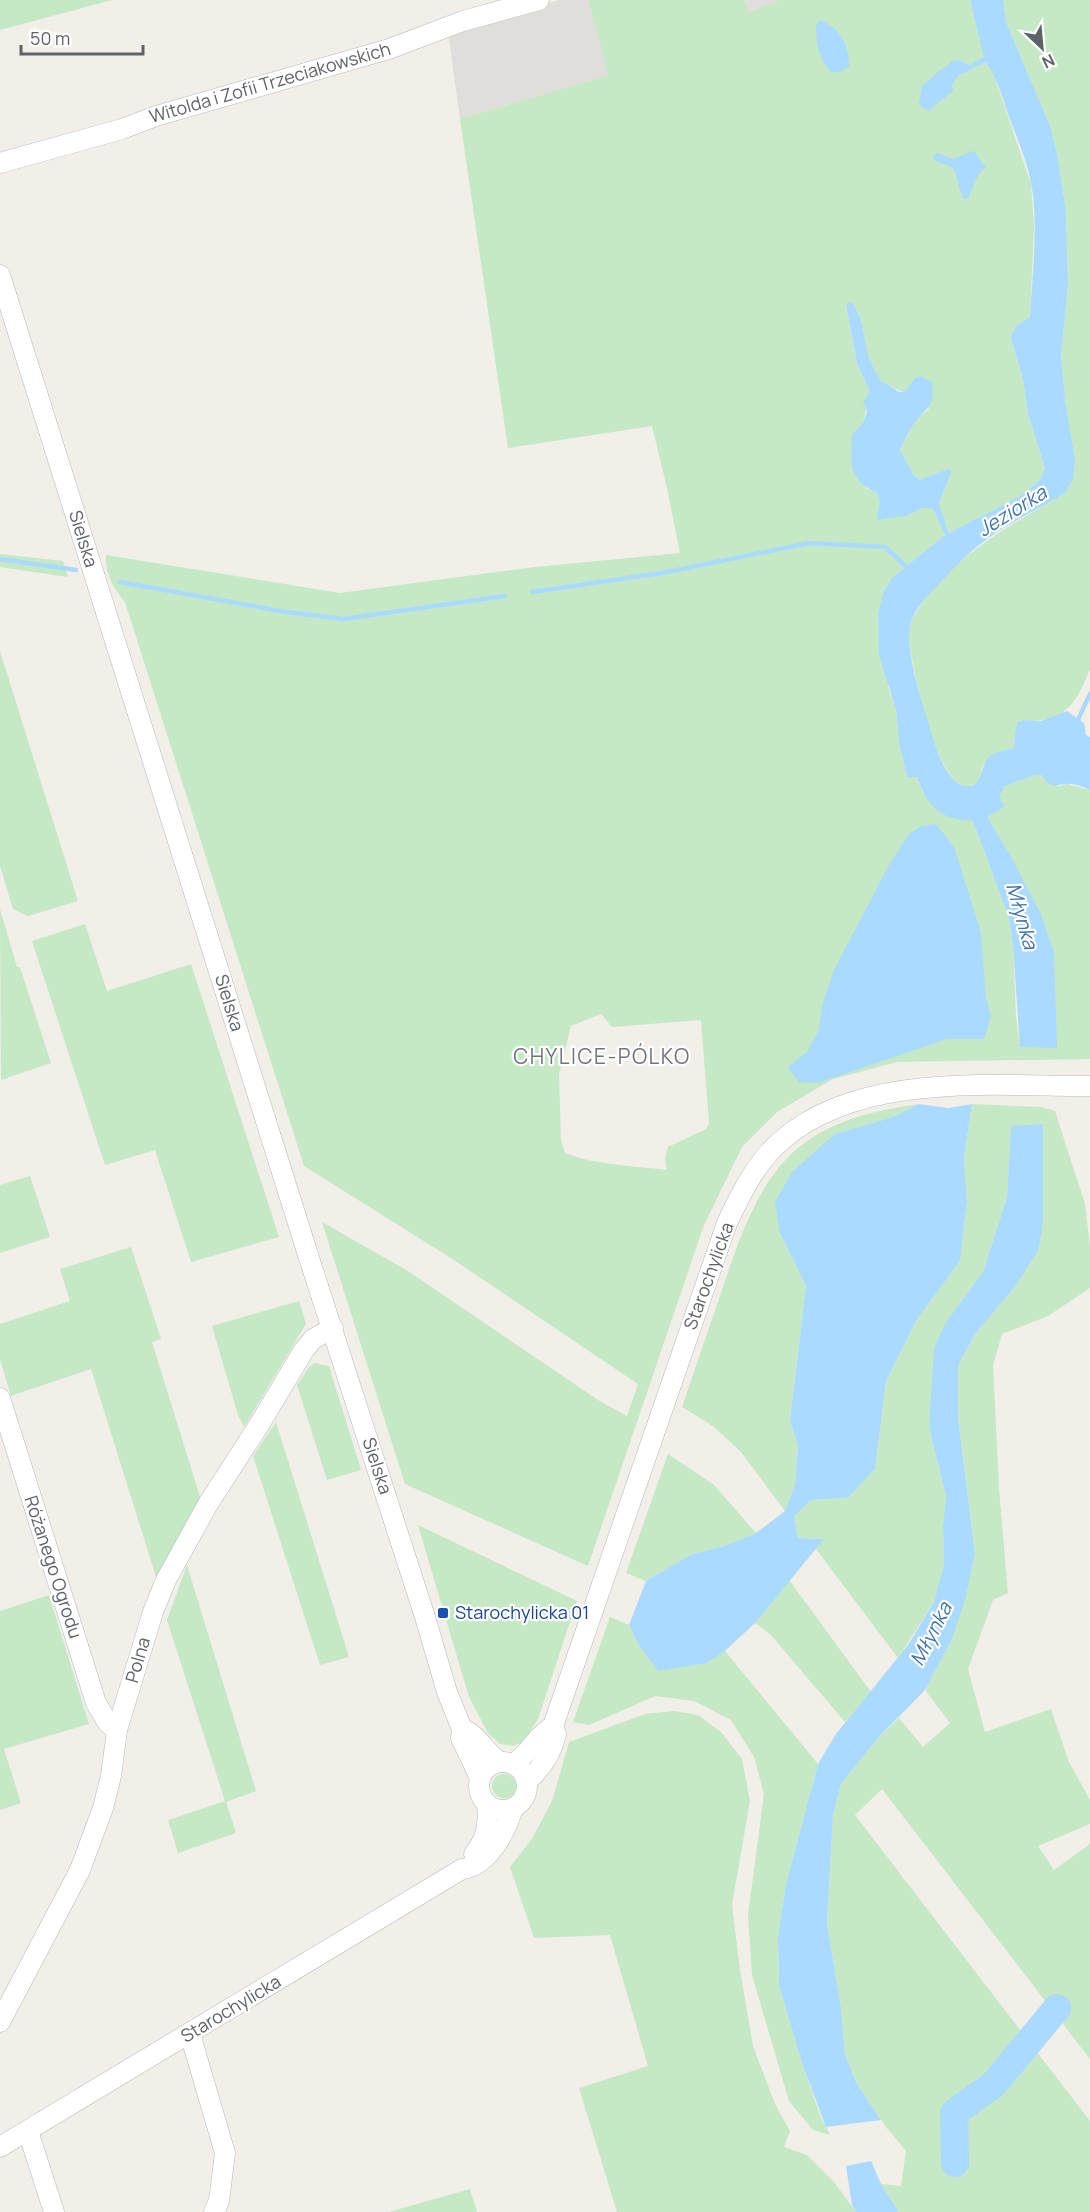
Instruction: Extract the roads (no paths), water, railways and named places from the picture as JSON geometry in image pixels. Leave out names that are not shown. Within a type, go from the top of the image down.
[{"type":"street","name":"Witolda i Zofii Trzeciakowskich","points":[[0,163],[389,50],[463,21],[539,0]]},
{"type":"street","name":"Sielska","points":[[0,274],[422,1606],[447,1692],[462,1730],[462,1743],[480,1778]]},
{"type":"street","name":"Starochylicka","points":[[0,2147],[462,1869],[481,1861],[494,1847],[510,1819],[513,1808],[525,1797],[527,1781],[535,1774],[551,1750],[556,1734],[553,1726],[727,1223],[744,1188],[781,1140],[804,1124],[846,1103],[871,1096],[948,1085],[1090,1086]]},
{"type":"street","name":"Polna","points":[[0,2022],[80,1870],[103,1808],[111,1776],[117,1730],[153,1612],[171,1571],[208,1504],[304,1350],[314,1339],[333,1328]]},
{"type":"street","name":"Różanego Ogrodu","points":[[0,1398],[96,1703],[108,1723],[117,1730]]},
{"type":"street","name":"Starochylicka","points":[[462,1869],[483,1843],[488,1819],[487,1804],[480,1794],[480,1778],[490,1766],[506,1763],[529,1752],[547,1729],[553,1726]]},
{"type":"street","name":"Sielska","points":[[462,1730],[470,1733],[494,1759],[506,1763]]},
{"type":"street","points":[[506,1763],[523,1772],[527,1781]]},
{"type":"street","points":[[487,1804],[496,1809],[513,1808]]},
{"type":"street","points":[[190,2034],[225,2152],[219,2201],[214,2212]]},
{"type":"street","points":[[28,2131],[54,2212]]},
{"type":"water","points":[[970,0],[1003,0],[1006,22],[1050,126],[1057,153],[1066,210],[1068,285],[1061,357],[1075,460],[1073,479],[1065,493],[1010,524],[979,545],[929,594],[918,608],[911,623],[910,647],[924,710],[936,749],[948,773],[959,784],[971,786],[975,784],[991,755],[1014,748],[1018,722],[1041,721],[1067,711],[1084,723],[1086,735],[1090,737],[1090,790],[1072,784],[1052,785],[1042,775],[1036,775],[1005,786],[999,797],[1005,806],[987,817],[1041,914],[1054,952],[1057,1048],[1020,1047],[1009,918],[973,821],[952,818],[937,810],[926,797],[917,777],[907,777],[899,743],[896,710],[879,655],[878,613],[884,591],[893,577],[945,535],[934,511],[930,508],[922,508],[906,516],[877,520],[880,501],[877,493],[856,476],[851,455],[852,435],[863,423],[867,411],[863,402],[870,392],[857,363],[846,305],[851,302],[861,321],[870,360],[882,383],[899,392],[905,391],[914,379],[920,376],[932,382],[932,400],[912,427],[900,450],[914,475],[921,480],[947,469],[952,471],[939,503],[949,533],[1024,494],[1039,481],[1045,468],[1028,414],[1023,379],[1010,336],[1017,325],[1030,317],[1034,215],[1031,183],[1024,158],[999,89],[986,62],[958,76],[952,85],[953,91],[929,110],[924,109],[919,103],[922,86],[953,61],[959,60],[970,65],[984,57]]},
{"type":"water","points":[[820,20],[838,33],[845,45],[849,67],[839,72],[831,72],[821,56],[817,44],[816,25]]},
{"type":"water","points":[[972,151],[986,165],[977,177],[968,198],[964,200],[952,167],[935,161],[933,156],[937,153],[954,159]]},
{"type":"water","points":[[936,824],[954,847],[981,933],[986,998],[991,1016],[984,1039],[947,1039],[818,1083],[799,1082],[788,1067],[807,1052],[818,1032],[823,1002],[834,970],[889,865],[909,834],[921,826]]},
{"type":"water","points":[[919,1104],[949,1108],[972,1104],[964,1158],[967,1202],[960,1261],[916,1321],[886,1381],[875,1469],[848,1498],[811,1500],[794,1517],[798,1538],[824,1539],[755,1623],[725,1651],[707,1663],[658,1671],[638,1644],[629,1625],[646,1581],[692,1554],[725,1546],[756,1533],[785,1511],[795,1484],[798,1446],[790,1420],[806,1286],[780,1233],[775,1202],[792,1172],[835,1134],[893,1117]]},
{"type":"water","name":"Młynka","points":[[1043,1124],[1043,1223],[1038,1251],[1014,1288],[975,1334],[958,1366],[958,1418],[975,1553],[965,1600],[951,1641],[925,1690],[878,1738],[841,1784],[833,1815],[827,1924],[841,2007],[845,2054],[856,2082],[881,2120],[826,2127],[803,2066],[779,1986],[778,1936],[786,1884],[818,1764],[836,1734],[908,1645],[934,1602],[944,1564],[943,1526],[946,1496],[929,1428],[934,1348],[946,1322],[983,1272],[1007,1197],[1011,1126]]},
{"type":"water","points":[[871,2161],[881,2184],[899,2212],[856,2212],[852,2205],[846,2166]]},
{"type":"waterway","points":[[532,592],[662,573],[809,543],[885,547],[909,569]]},
{"type":"waterway","points":[[0,559],[76,570]]},
{"type":"waterway","points":[[120,582],[286,612],[343,619],[505,596]]},
{"type":"waterway","points":[[1076,724],[1090,694]]},
{"type":"waterway","points":[[955,2163],[954,2113],[994,2084],[1057,2008]]},
{"type":"place","name":"Starochylicka 01","points":[[443,1613]]},
{"type":"district","name":"CHYLICE-PÓLKO","points":[[602,1057]]},
{"type":"water label","name":"Jeziorka","points":[[1012,511]]}]
